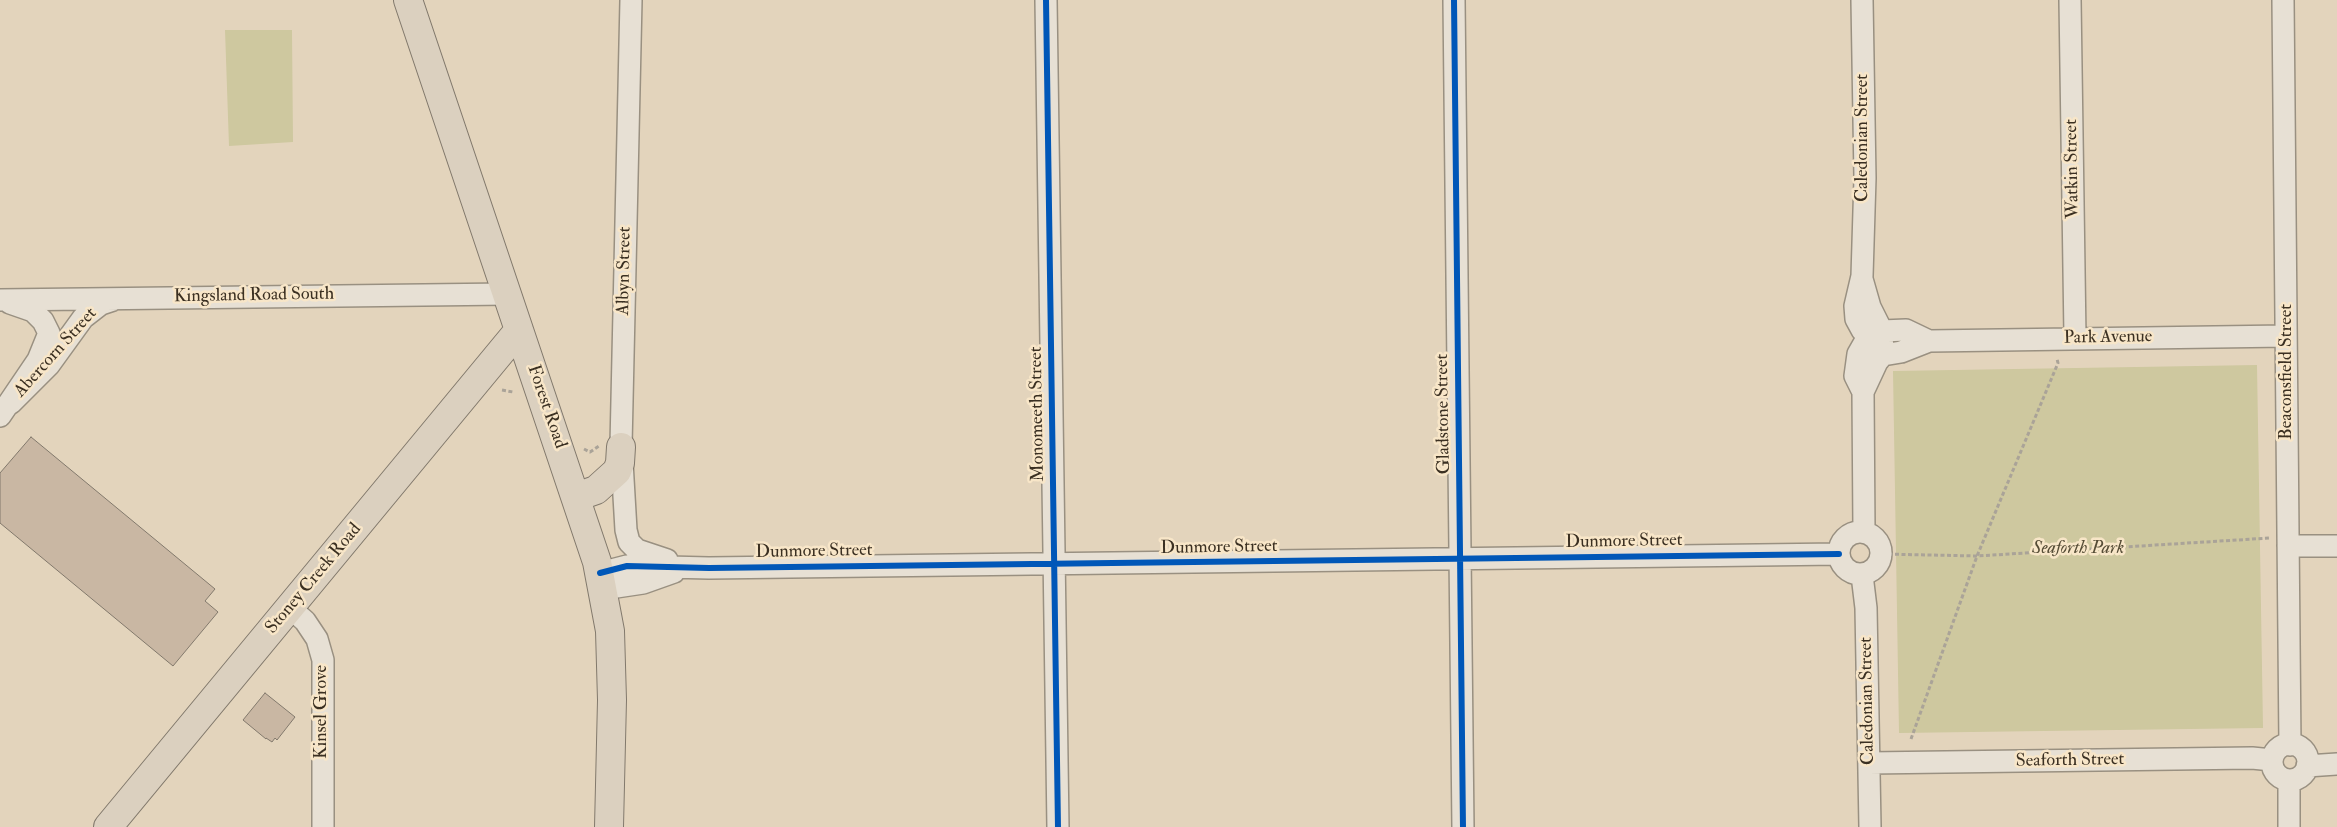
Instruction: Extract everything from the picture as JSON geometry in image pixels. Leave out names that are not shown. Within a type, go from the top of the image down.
[{"type":"main road","name":"Forest Road","points":[[408,0],[573,486],[602,581],[610,631],[612,700],[609,827]]},
{"type":"main road","name":"Stoney Creek Road","points":[[108,827],[520,330]]},
{"type":"main road","points":[[573,486],[612,458],[611,446]]},
{"type":"street","name":"Albyn Street","points":[[629,542],[611,446],[631,0]]},
{"type":"street","name":"Monomeeth Street","points":[[1046,0],[1056,565],[1058,827]]},
{"type":"street","name":"Gladstone Street","points":[[1454,0],[1463,827]]},
{"type":"street","name":"Caledonian Street","points":[[1862,0],[1865,178],[1862,276],[1855,306],[1856,319],[1875,333],[1883,355]]},
{"type":"street","name":"Watkin Street","points":[[2070,0],[2075,338]]},
{"type":"street","name":"Beaconsfield Street","points":[[2283,0],[2290,744]]},
{"type":"street","name":"Kingsland Road South","points":[[0,301],[508,294]]},
{"type":"street","name":"Abercorn Street","points":[[5,409],[49,365],[76,325],[87,314],[101,304],[131,298]]},
{"type":"street","name":"Abercorn Street","points":[[0,301],[34,311],[43,321],[49,333],[38,360],[5,409]]},
{"type":"street","name":"Park Avenue","points":[[1875,333],[1906,330],[1929,341]]},
{"type":"street","points":[[1864,532],[1863,392],[1856,376],[1858,354],[1875,333]]},
{"type":"street","name":"Park Avenue","points":[[1883,355],[1902,352],[1929,341],[2286,336]]},
{"type":"street","points":[[1863,392],[1877,362],[1883,355]]},
{"type":"street","points":[[1864,532],[1879,542],[1882,554],[1878,566],[1862,575],[1855,574],[1844,567],[1839,554],[1846,537],[1864,532]]},
{"type":"street","points":[[2288,541],[2337,546]]},
{"type":"street","name":"Dunmore Street","points":[[629,542],[637,550],[648,555],[689,566],[709,568]]},
{"type":"street","name":"Dunmore Street","points":[[602,581],[647,582],[672,572],[709,568],[1839,554]]},
{"type":"street","name":"Caledonian Street","points":[[1862,575],[1866,608],[1870,827]]},
{"type":"street","name":"Kinsel Grove","points":[[290,608],[305,621],[317,638],[323,660],[323,827]]},
{"type":"street","points":[[2290,744],[2304,751],[2307,766],[2298,778],[2283,779],[2274,771],[2272,760],[2280,747],[2290,744]]},
{"type":"street","name":"Seaforth Street","points":[[1869,763],[2252,758],[2272,760]]},
{"type":"street","points":[[2307,766],[2337,764]]},
{"type":"street","points":[[2289,780],[2289,827]]},
{"type":"path","points":[[1911,739],[1977,556],[2058,362],[2053,338]]},
{"type":"path","points":[[502,390],[513,392]]},
{"type":"path","points":[[584,449],[590,452],[611,446]]},
{"type":"path","points":[[1882,554],[1977,556],[2230,541],[2288,541]]},
{"type":"green space","points":[[225,30],[292,30],[293,142],[229,146]]},
{"type":"green space","name":"Seaforth Park","points":[[2257,365],[2263,728],[1899,733],[1893,371]]},
{"type":"building","points":[[31,437],[215,589],[205,601],[218,612],[173,666],[0,523],[0,473]]},
{"type":"building","points":[[265,693],[295,717],[277,740],[275,738],[272,742],[243,720]]},
{"type":"cycle path","points":[[1046,0],[1058,827]]},
{"type":"cycle path","points":[[1454,0],[1463,827]]},
{"type":"cycle path","points":[[600,573],[627,566],[709,568],[1839,554]]}]
